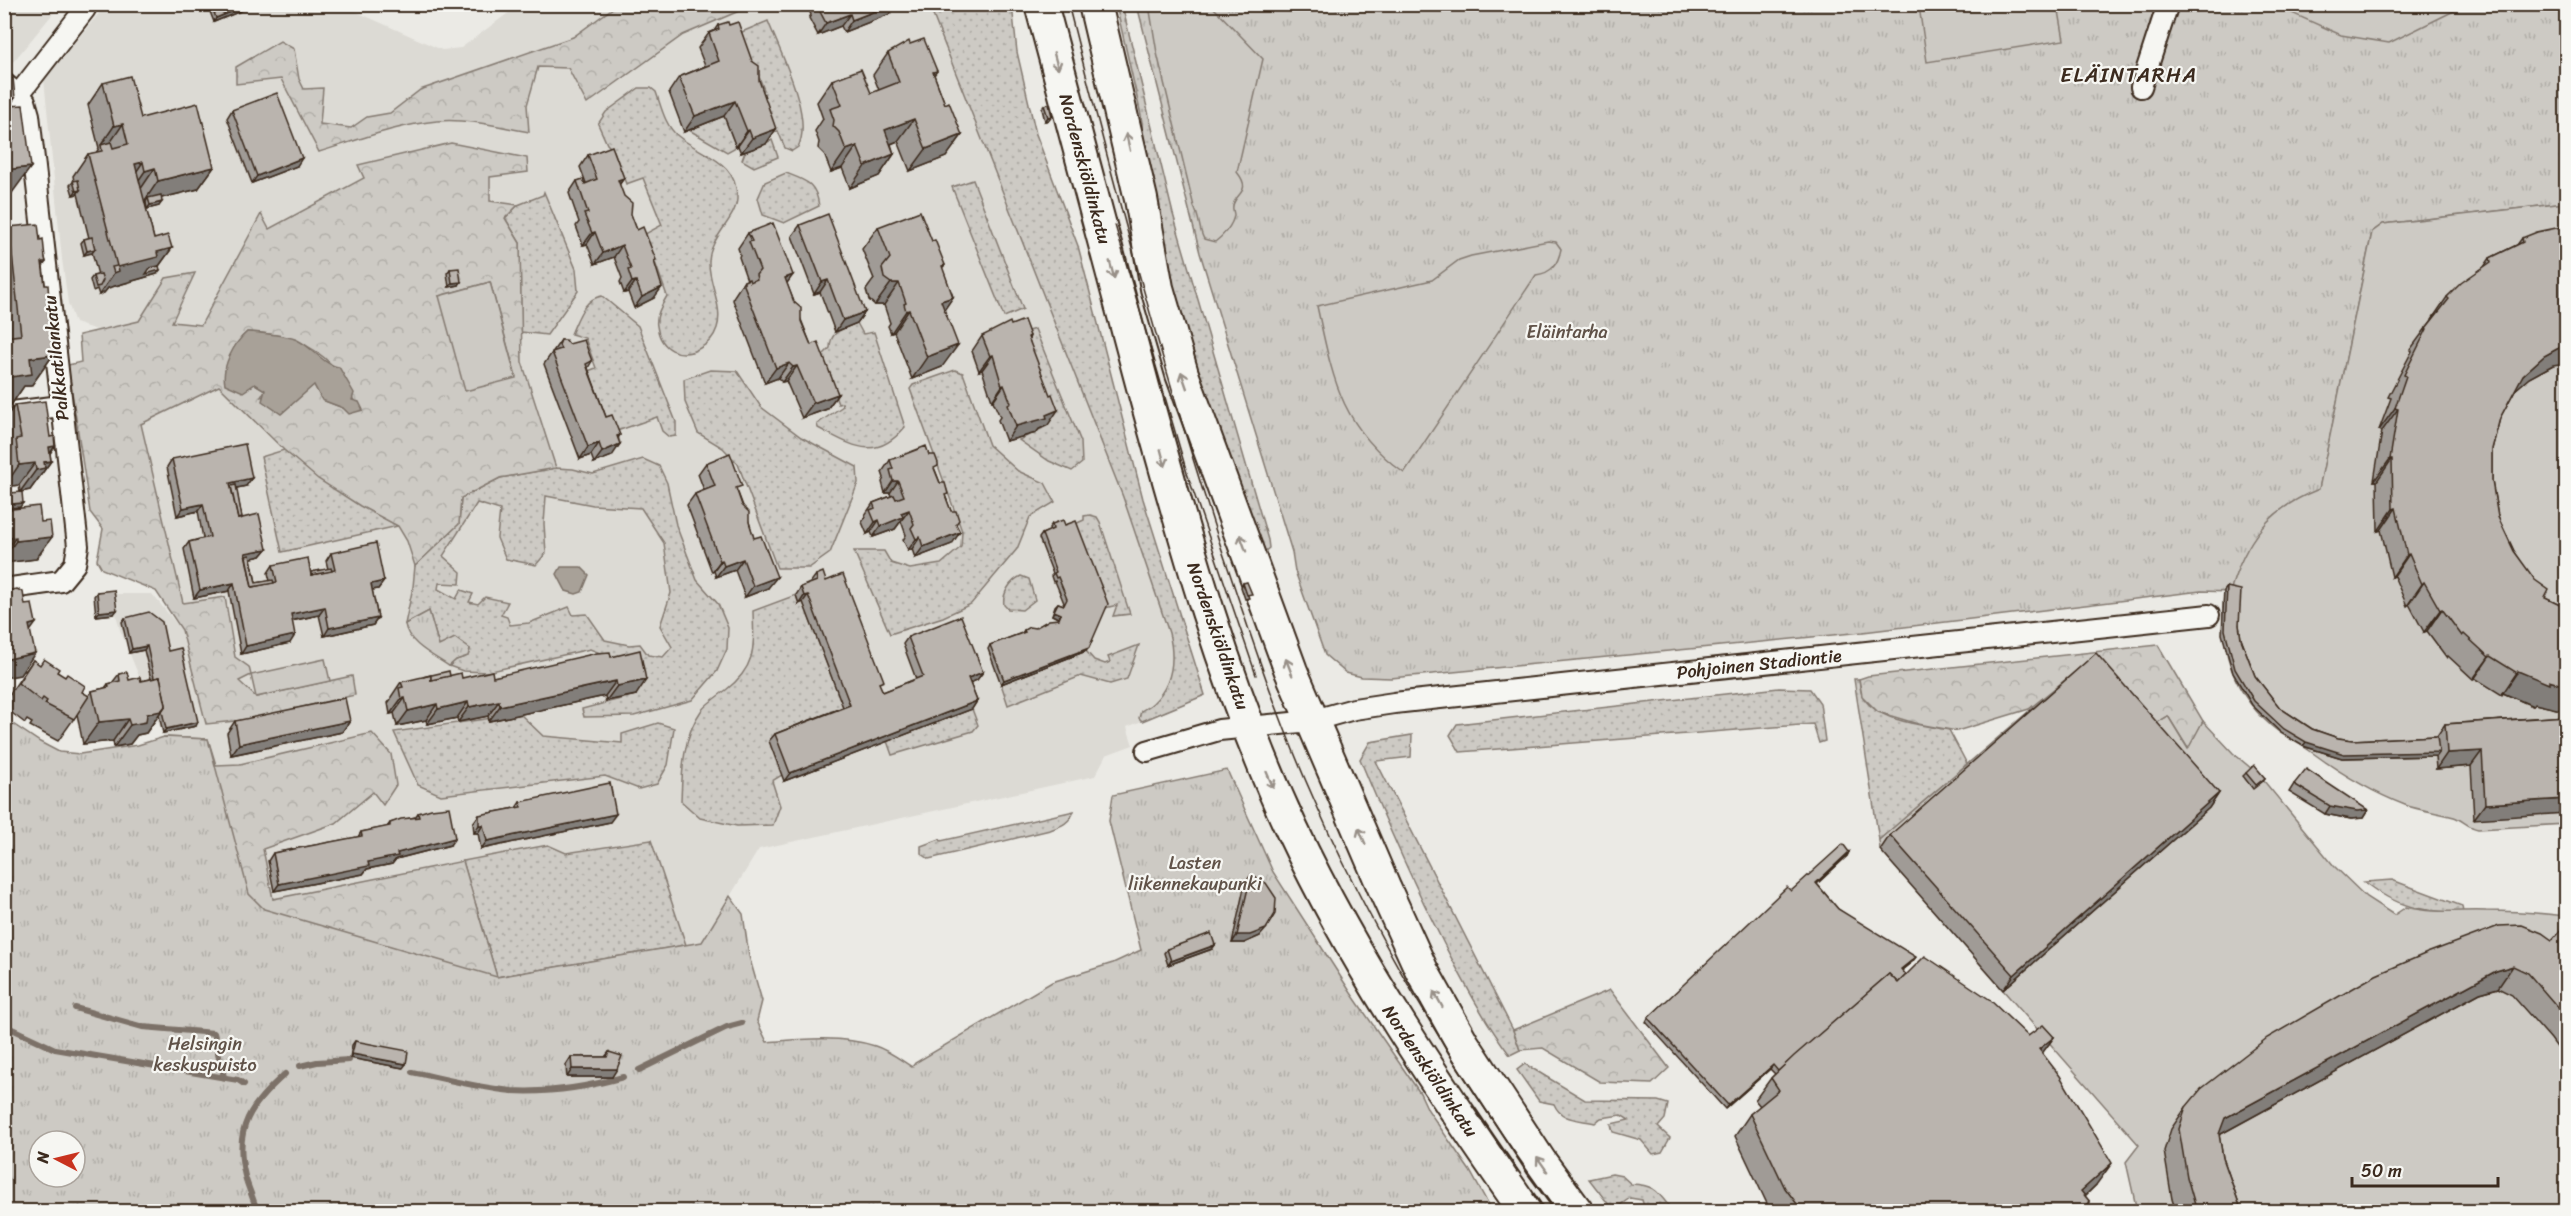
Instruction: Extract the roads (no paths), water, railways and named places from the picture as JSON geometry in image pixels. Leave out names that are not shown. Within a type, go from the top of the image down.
[{"type":"main road","name":"Nordenskiöldinkatu","points":[[1041,4],[1185,539],[1248,726],[1291,828],[1341,928],[1382,999],[1444,1095],[1526,1212]]},
{"type":"main road","points":[[1095,4],[1141,199],[1157,288],[1182,375],[1268,612],[1311,721],[1422,971],[1463,1044],[1541,1163],[1577,1212]]},
{"type":"street","points":[[2141,87],[2168,4]]},
{"type":"street","points":[[12,88],[85,9]]},
{"type":"street","name":"Palkkatilankatu","points":[[4,589],[62,581],[77,558],[78,546],[30,115],[25,101],[12,88]]},
{"type":"street","points":[[4,413],[61,406]]},
{"type":"street","name":"Pohjoinen Stadiontie","points":[[1147,751],[1218,729],[1311,721],[1354,709],[1413,701],[2209,615]]},
{"type":"waterway","points":[[75,1008],[143,1027],[214,1033],[215,1037]]},
{"type":"waterway","points":[[639,1070],[727,1027],[742,1023]]},
{"type":"waterway","points":[[12,1029],[55,1049],[238,1080],[244,1084]]},
{"type":"waterway","points":[[218,1053],[224,1077]]},
{"type":"waterway","points":[[300,1066],[317,1062],[349,1060]]},
{"type":"waterway","points":[[412,1072],[512,1091],[568,1088],[623,1077]]},
{"type":"waterway","points":[[257,1212],[246,1180],[242,1159],[243,1131],[254,1107],[285,1074]]},
{"type":"tram line","points":[[1068,4],[1121,208],[1178,410],[1242,610],[1289,740],[1341,858],[1396,963],[1456,1065],[1557,1212]]},
{"type":"tram line","points":[[1115,225],[1187,473],[1256,675]]},
{"type":"tram line","points":[[1472,1106],[1517,1172]]},
{"type":"tram line","points":[[1533,1194],[1545,1212]]},
{"type":"district","name":"ELÄINTARHA","points":[[2129,75]]},
{"type":"park label","name":"Eläintarha","points":[[1567,332]]},
{"type":"park label","name":"Lasten liikennekaupunki","points":[[1195,873]]},
{"type":"park label","name":"Helsingin keskuspuisto","points":[[205,1054]]}]
